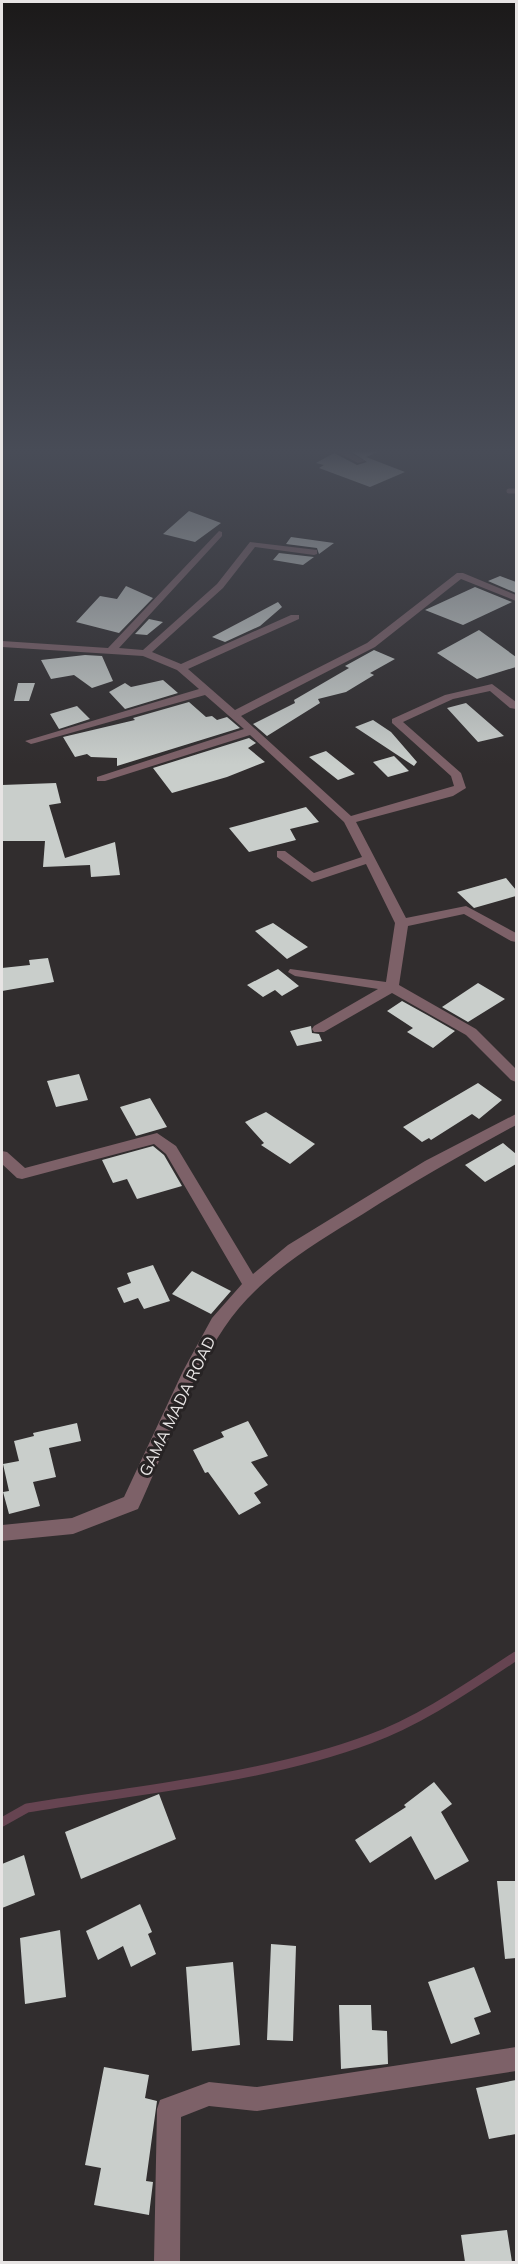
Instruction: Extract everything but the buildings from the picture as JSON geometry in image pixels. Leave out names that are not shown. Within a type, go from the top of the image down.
[{"type":"street","points":[[111,651],[201,554]]},
{"type":"street","points":[[145,653],[220,586],[245,554]]},
{"type":"street","points":[[234,715],[371,645],[460,575],[516,598]]},
{"type":"street","points":[[181,668],[295,617]]},
{"type":"street","points":[[2,644],[145,653],[181,668],[349,820],[402,923],[392,987]]},
{"type":"street","points":[[349,820],[449,794],[460,788],[457,775],[396,721],[449,697],[492,687],[514,706],[516,705]]},
{"type":"street","points":[[31,741],[205,691]]},
{"type":"street","points":[[101,779],[250,731]]},
{"type":"street","points":[[281,854],[312,878],[369,859]]},
{"type":"street","points":[[402,923],[466,910],[516,938]]},
{"type":"street","points":[[295,972],[392,987],[471,1032],[516,1077]]},
{"type":"street","points":[[319,1029],[392,987]]},
{"type":"street","name":"GAMA MADA ROAD","points":[[2,1533],[73,1526],[130,1503],[189,1376],[218,1323],[251,1285],[294,1249],[430,1165],[516,1119]]},
{"type":"street","points":[[2,1156],[22,1174],[157,1138],[171,1150],[251,1285]]},
{"type":"street","points":[[167,2262],[171,2164],[170,2109],[209,2094],[257,2099],[516,2059]]},
{"type":"waterway","points":[[2,1822],[27,1808],[245,1773],[330,1752],[370,1739],[408,1722],[445,1702],[516,1656]]}]
